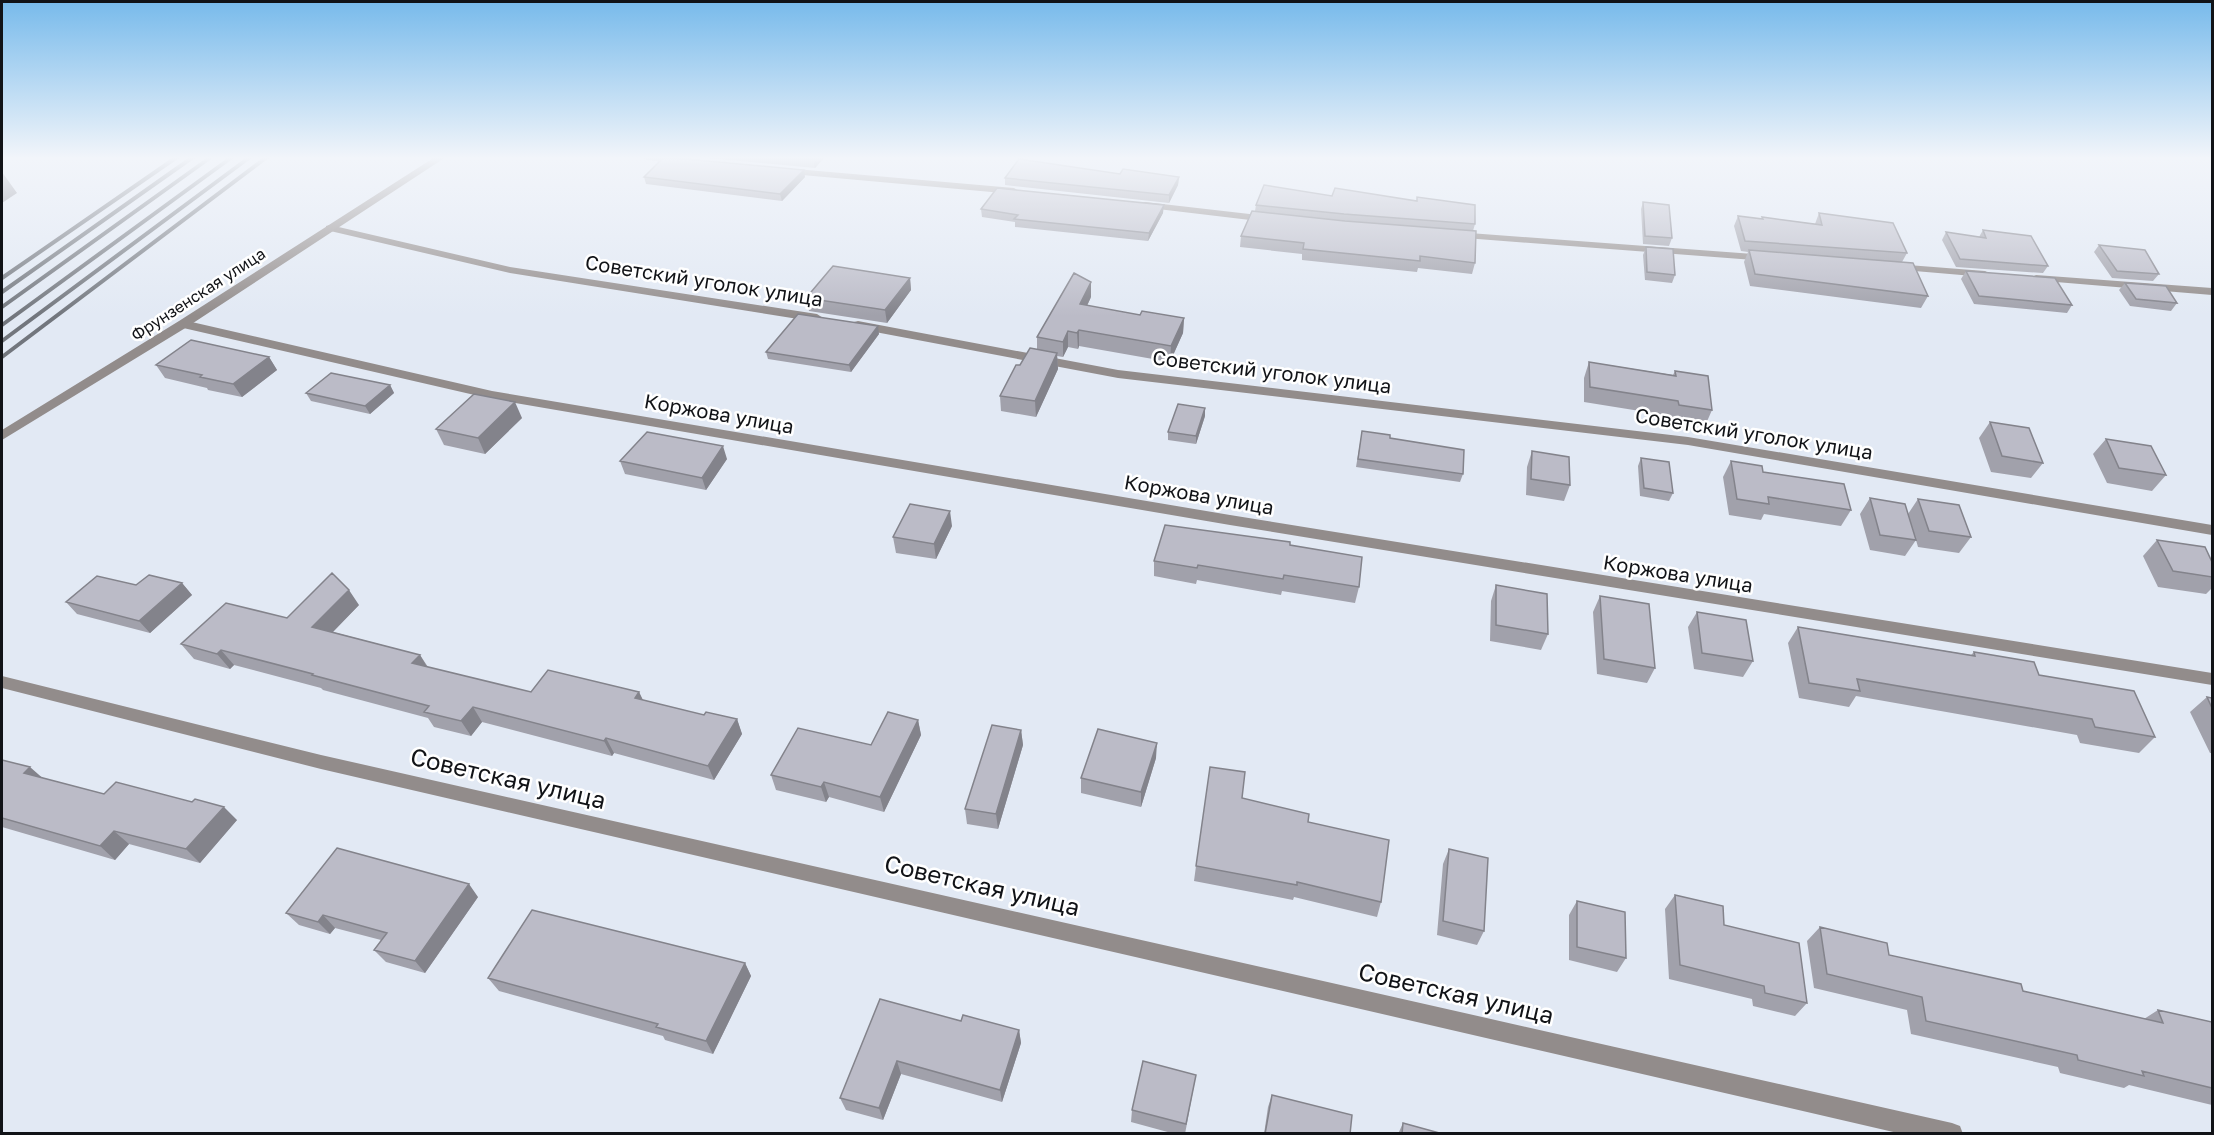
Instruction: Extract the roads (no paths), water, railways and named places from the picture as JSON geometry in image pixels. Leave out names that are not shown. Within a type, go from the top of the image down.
[{"type":"street","name":"Фрунзенская улица","points":[[2,436],[183,324],[358,210]]},
{"type":"street","points":[[1186,210],[1283,220]]},
{"type":"street","name":"Советский уголок улица","points":[[330,228],[510,270],[827,320]]},
{"type":"street","points":[[1446,234],[1780,259]]},
{"type":"street","points":[[1887,267],[1992,275]]},
{"type":"street","points":[[2027,278],[2212,292]]},
{"type":"street","name":"Коржова улица","points":[[183,324],[492,395],[1230,520],[2212,679]]},
{"type":"street","name":"Советский уголок улица","points":[[850,324],[1118,374],[1688,441],[2212,530]]},
{"type":"street","name":"Советская улица","points":[[2,682],[332,765],[1952,1134]]},
{"type":"railway","points":[[2,278],[100,210]]},
{"type":"railway","points":[[2,292],[118,210]]},
{"type":"railway","points":[[2,307],[137,210]]},
{"type":"railway","points":[[2,325],[159,210]]},
{"type":"railway","points":[[2,341],[179,210]]},
{"type":"railway","points":[[2,357],[197,210]]}]
